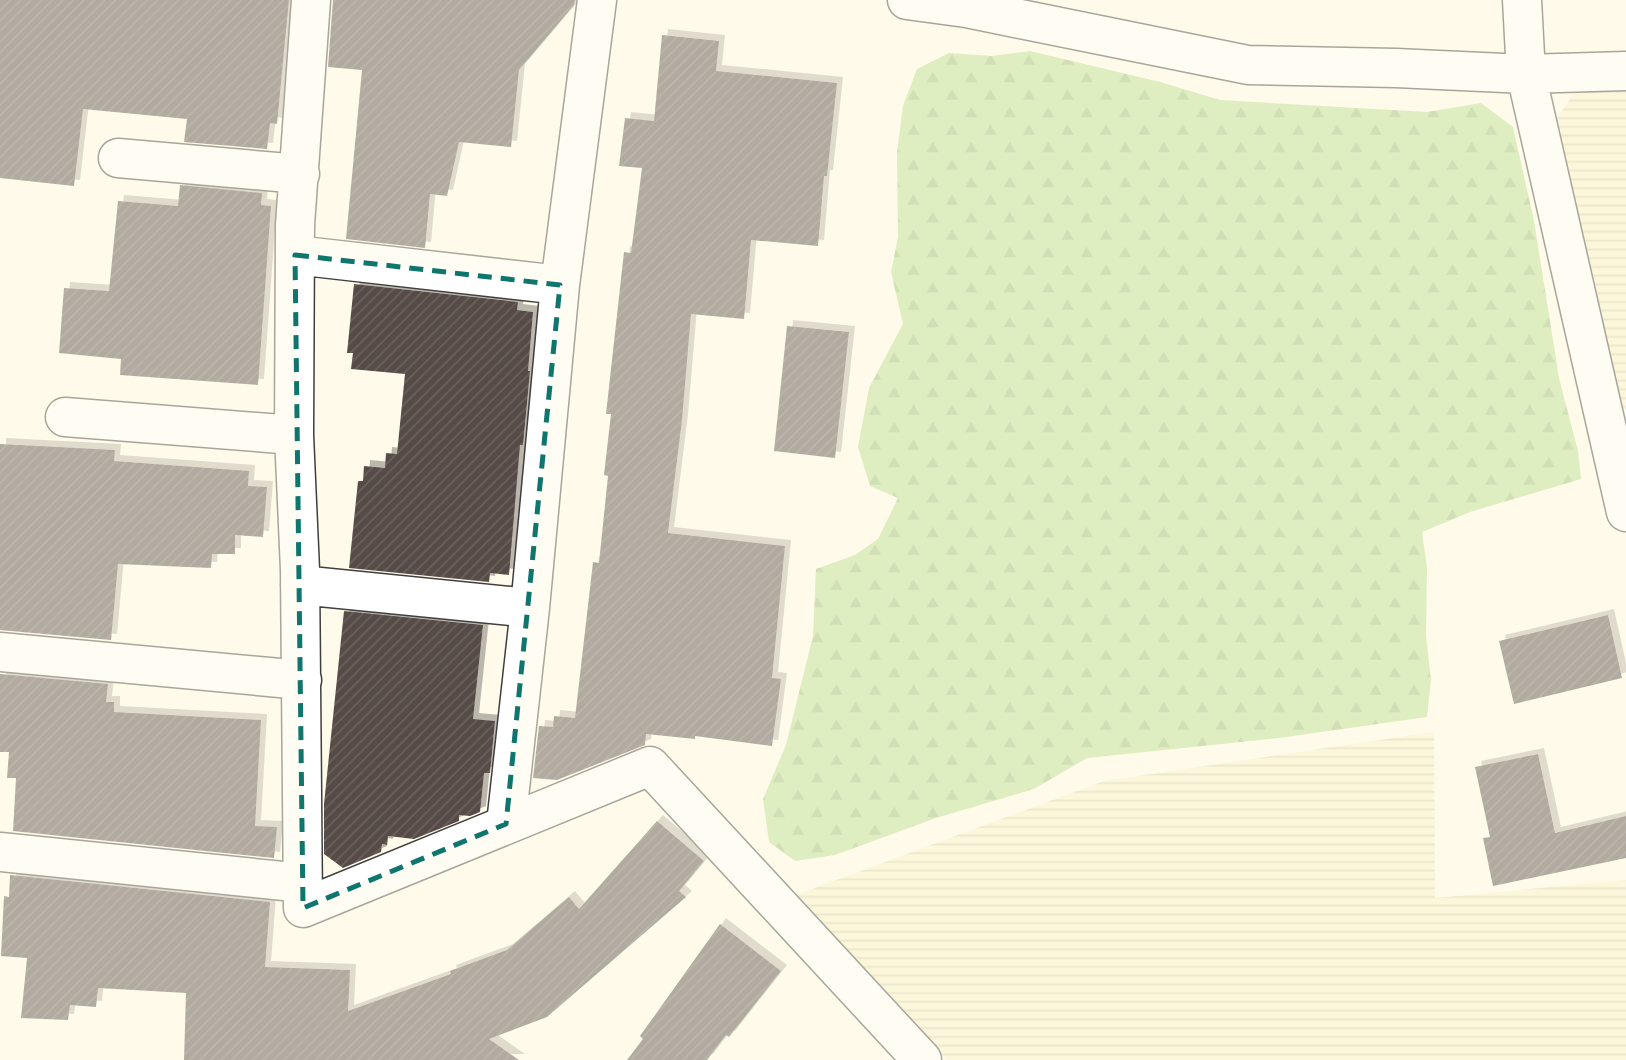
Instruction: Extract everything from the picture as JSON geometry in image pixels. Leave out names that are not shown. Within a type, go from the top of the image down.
[{"type":"street","points":[[311,0],[295,225],[294,435],[302,680],[303,908],[650,766],[922,1060]]},
{"type":"street","points":[[506,824],[530,608],[559,285],[597,0]]},
{"type":"street","points":[[907,0],[966,9],[1248,65],[1527,74],[1626,71]]},
{"type":"street","points":[[1521,0],[1527,74],[1626,512]]},
{"type":"street","points":[[118,159],[300,174]]},
{"type":"street","points":[[295,255],[559,285]]},
{"type":"street","points":[[65,417],[294,435]]},
{"type":"street","points":[[300,585],[530,608]]},
{"type":"street","points":[[0,652],[302,680]]},
{"type":"street","points":[[0,852],[303,883]]},
{"type":"highlighted area","points":[[295,255],[560,285],[506,824],[303,908]]},
{"type":"shaded area","points":[[1575,91],[1626,91],[1626,410],[1619,407],[1552,126]]},
{"type":"shaded area","points":[[1434,732],[1435,898],[1626,880],[1626,1060],[947,1060],[796,895],[1104,781]]},
{"type":"green space","points":[[1030,51],[1160,82],[1220,100],[1427,112],[1481,103],[1513,127],[1534,221],[1559,378],[1578,451],[1581,479],[1470,512],[1422,532],[1427,568],[1426,635],[1431,680],[1427,717],[1279,738],[1087,758],[1034,789],[936,818],[835,855],[795,861],[769,842],[763,799],[786,745],[813,636],[816,569],[855,555],[878,539],[898,498],[870,486],[858,447],[869,388],[903,324],[891,272],[898,237],[897,152],[903,106],[917,69],[949,53],[992,56]]},
{"type":"building","points":[[0,0],[289,0],[277,124],[270,123],[267,149],[184,142],[187,119],[83,109],[74,186],[0,178]]},
{"type":"building","points":[[333,0],[575,0],[574,5],[519,70],[511,147],[459,142],[447,196],[430,194],[425,248],[346,239],[362,70],[328,67]]},
{"type":"building","points":[[662,35],[719,41],[716,71],[837,83],[827,176],[824,176],[818,246],[751,240],[744,319],[691,314],[682,420],[668,533],[785,546],[772,678],[781,679],[772,746],[695,736],[695,739],[646,734],[645,745],[557,780],[533,778],[539,726],[553,727],[554,716],[575,718],[593,562],[599,563],[611,414],[606,414],[624,252],[631,253],[642,168],[619,166],[625,118],[654,121]]},
{"type":"building","points":[[180,185],[262,193],[261,205],[271,206],[258,385],[120,375],[121,359],[59,353],[64,288],[109,291],[118,201],[178,206]]},
{"type":"building","points":[[354,284],[518,302],[517,310],[533,312],[530,371],[523,445],[520,445],[509,575],[490,573],[489,582],[349,568],[358,481],[363,481],[364,466],[385,468],[386,453],[397,454],[405,374],[351,369],[353,353],[347,353]]},
{"type":"building","points":[[787,326],[849,332],[835,458],[774,451]]},
{"type":"building","points":[[0,444],[115,450],[114,461],[249,471],[248,486],[267,487],[263,537],[235,535],[235,554],[212,554],[211,568],[118,564],[111,640],[0,630]]},
{"type":"building","points":[[344,611],[483,625],[473,719],[495,721],[490,773],[484,773],[480,812],[470,816],[459,815],[459,821],[414,839],[388,836],[387,845],[382,844],[381,852],[343,868],[324,854],[324,804]]},
{"type":"building","points":[[1608,615],[1622,678],[1514,704],[1499,641]]},
{"type":"building","points":[[0,674],[108,684],[106,702],[114,702],[114,712],[261,720],[255,826],[277,827],[274,858],[13,831],[16,778],[7,778],[9,752],[0,752]]},
{"type":"building","points":[[1538,754],[1555,833],[1626,816],[1626,858],[1493,886],[1483,838],[1490,837],[1475,767]]},
{"type":"building","points":[[657,821],[704,861],[679,891],[686,897],[547,1017],[489,1039],[519,1060],[184,1060],[186,993],[98,988],[96,1007],[70,1005],[68,1020],[21,1018],[27,958],[1,956],[4,896],[9,897],[10,875],[270,902],[265,967],[350,970],[348,1011],[451,974],[450,971],[507,950],[569,897],[579,909]]},
{"type":"building","points":[[720,924],[781,971],[729,1037],[726,1035],[707,1060],[627,1060],[643,1039],[640,1036]]}]
